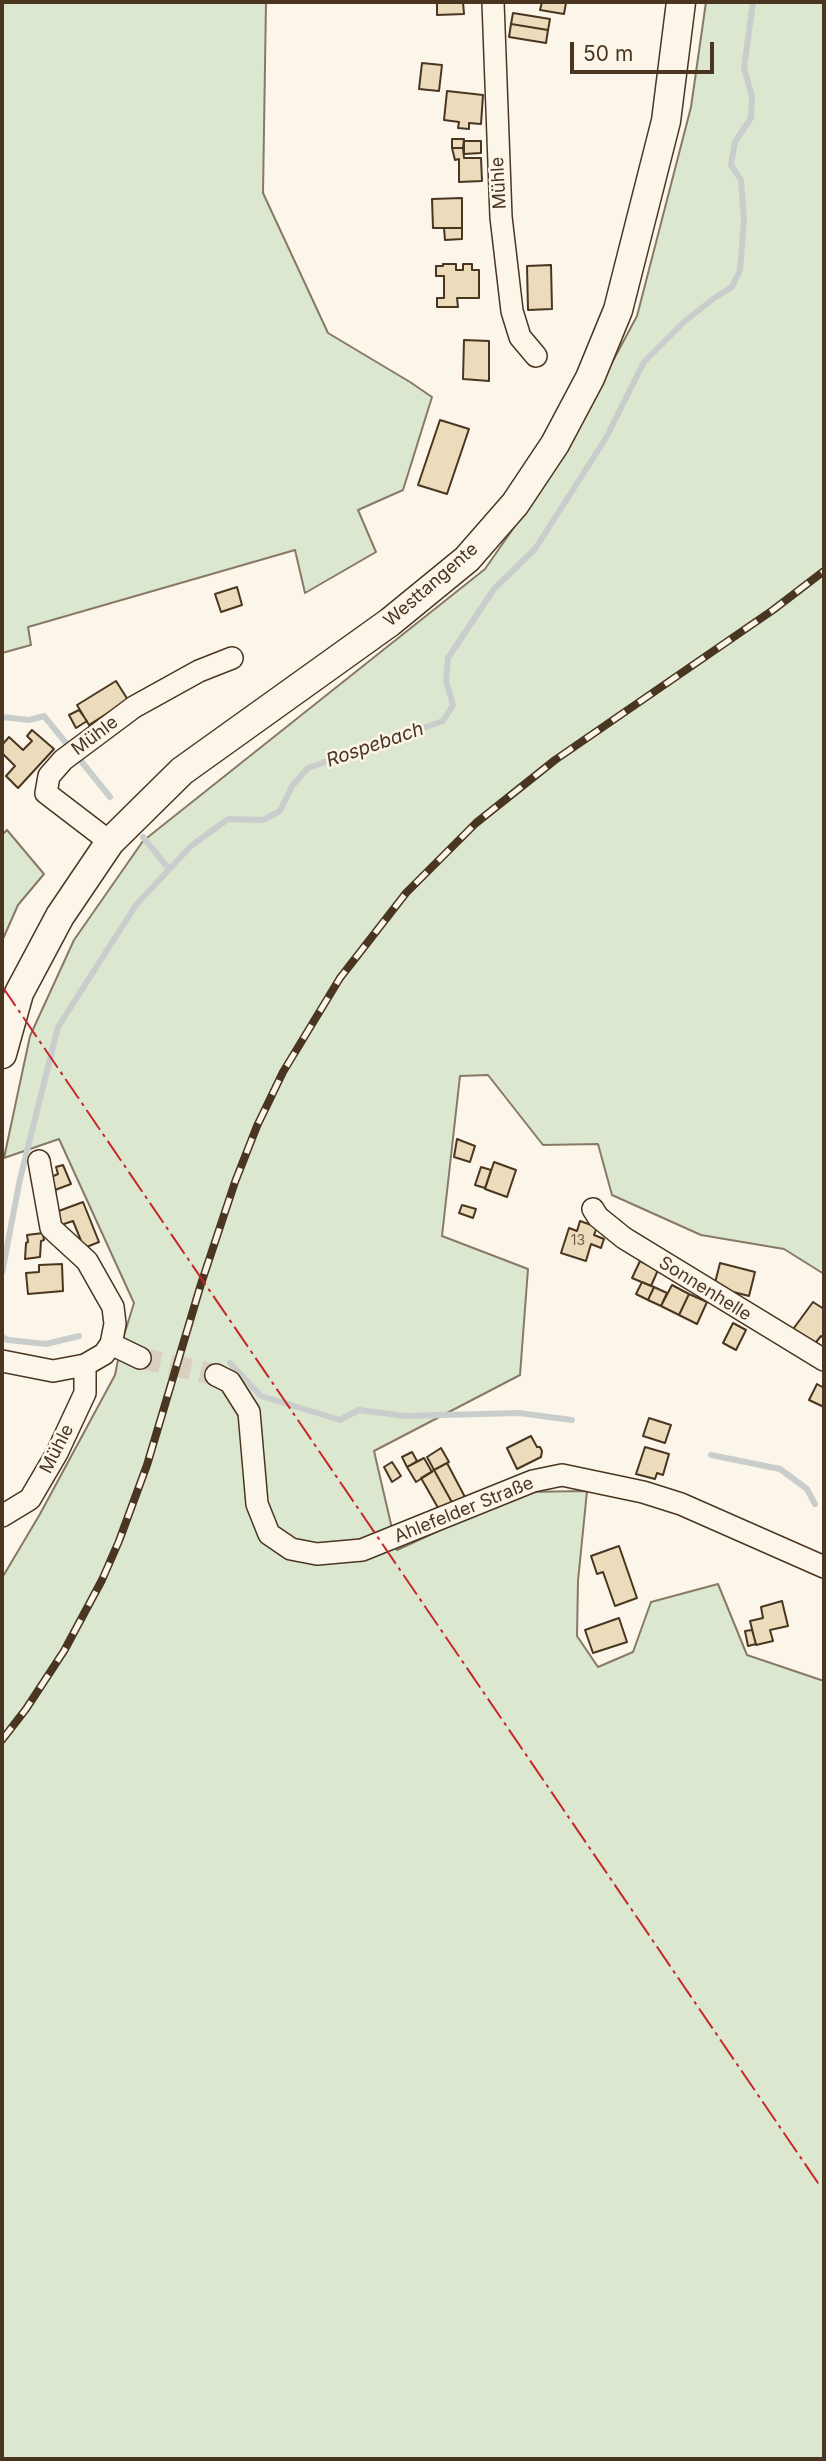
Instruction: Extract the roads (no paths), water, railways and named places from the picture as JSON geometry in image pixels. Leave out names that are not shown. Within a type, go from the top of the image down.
[{"type":"main road","name":"Westtangente","points":[[2,1054],[19,993],[60,916],[110,842],[182,771],[390,622],[467,559],[515,504],[555,444],[618,310],[666,121],[681,2]]},
{"type":"street","name":"Mühle","points":[[493,2],[501,218],[512,311],[520,337],[536,356]]},
{"type":"street","name":"Mühle","points":[[110,842],[46,793],[49,776],[63,760],[134,707],[199,671],[232,657]]},
{"type":"street","points":[[4,1362],[52,1371],[85,1365],[104,1354],[111,1344],[115,1324],[113,1307],[87,1261],[51,1228],[40,1161]]},
{"type":"street","name":"Sonnenhelle","points":[[593,1209],[598,1217],[624,1238],[824,1360]]},
{"type":"street","points":[[111,1344],[140,1358]]},
{"type":"street","name":"Mühle","points":[[2,1516],[30,1499],[57,1453],[85,1393],[85,1365]]},
{"type":"street","name":"Ahlefelder Straße","points":[[216,1375],[230,1382],[249,1412],[257,1504],[269,1534],[291,1549],[317,1554],[362,1550],[533,1481],[562,1475],[643,1492],[681,1504],[824,1567]]},
{"type":"waterway","name":"Rospebach","points":[[2,1273],[20,1179],[58,1027],[136,905],[191,846],[228,819],[263,820],[280,811],[292,786],[308,768],[443,721],[453,705],[446,681],[448,658],[494,589],[535,549],[606,438],[644,362],[684,322],[732,287],[740,270],[744,220],[741,180],[731,165],[735,142],[751,118],[752,96],[744,68],[753,2]]},
{"type":"waterway","points":[[2,717],[29,720],[44,716],[66,743]]},
{"type":"waterway","points":[[81,761],[110,797]]},
{"type":"waterway","points":[[143,837],[169,869]]},
{"type":"waterway","points":[[2,1337],[46,1344],[79,1336]]},
{"type":"waterway","points":[[230,1363],[261,1396],[340,1420],[359,1410],[405,1416],[519,1413],[572,1420]]},
{"type":"waterway","points":[[711,1455],[780,1469],[807,1489],[815,1504]]},
{"type":"tunnel","points":[[140,1358],[216,1375]]},
{"type":"railway","points":[[2,1740],[64,1651],[102,1580],[147,1465],[201,1284],[257,1126],[283,1072],[340,978],[406,893],[476,823],[555,760],[773,610],[824,571]]}]
